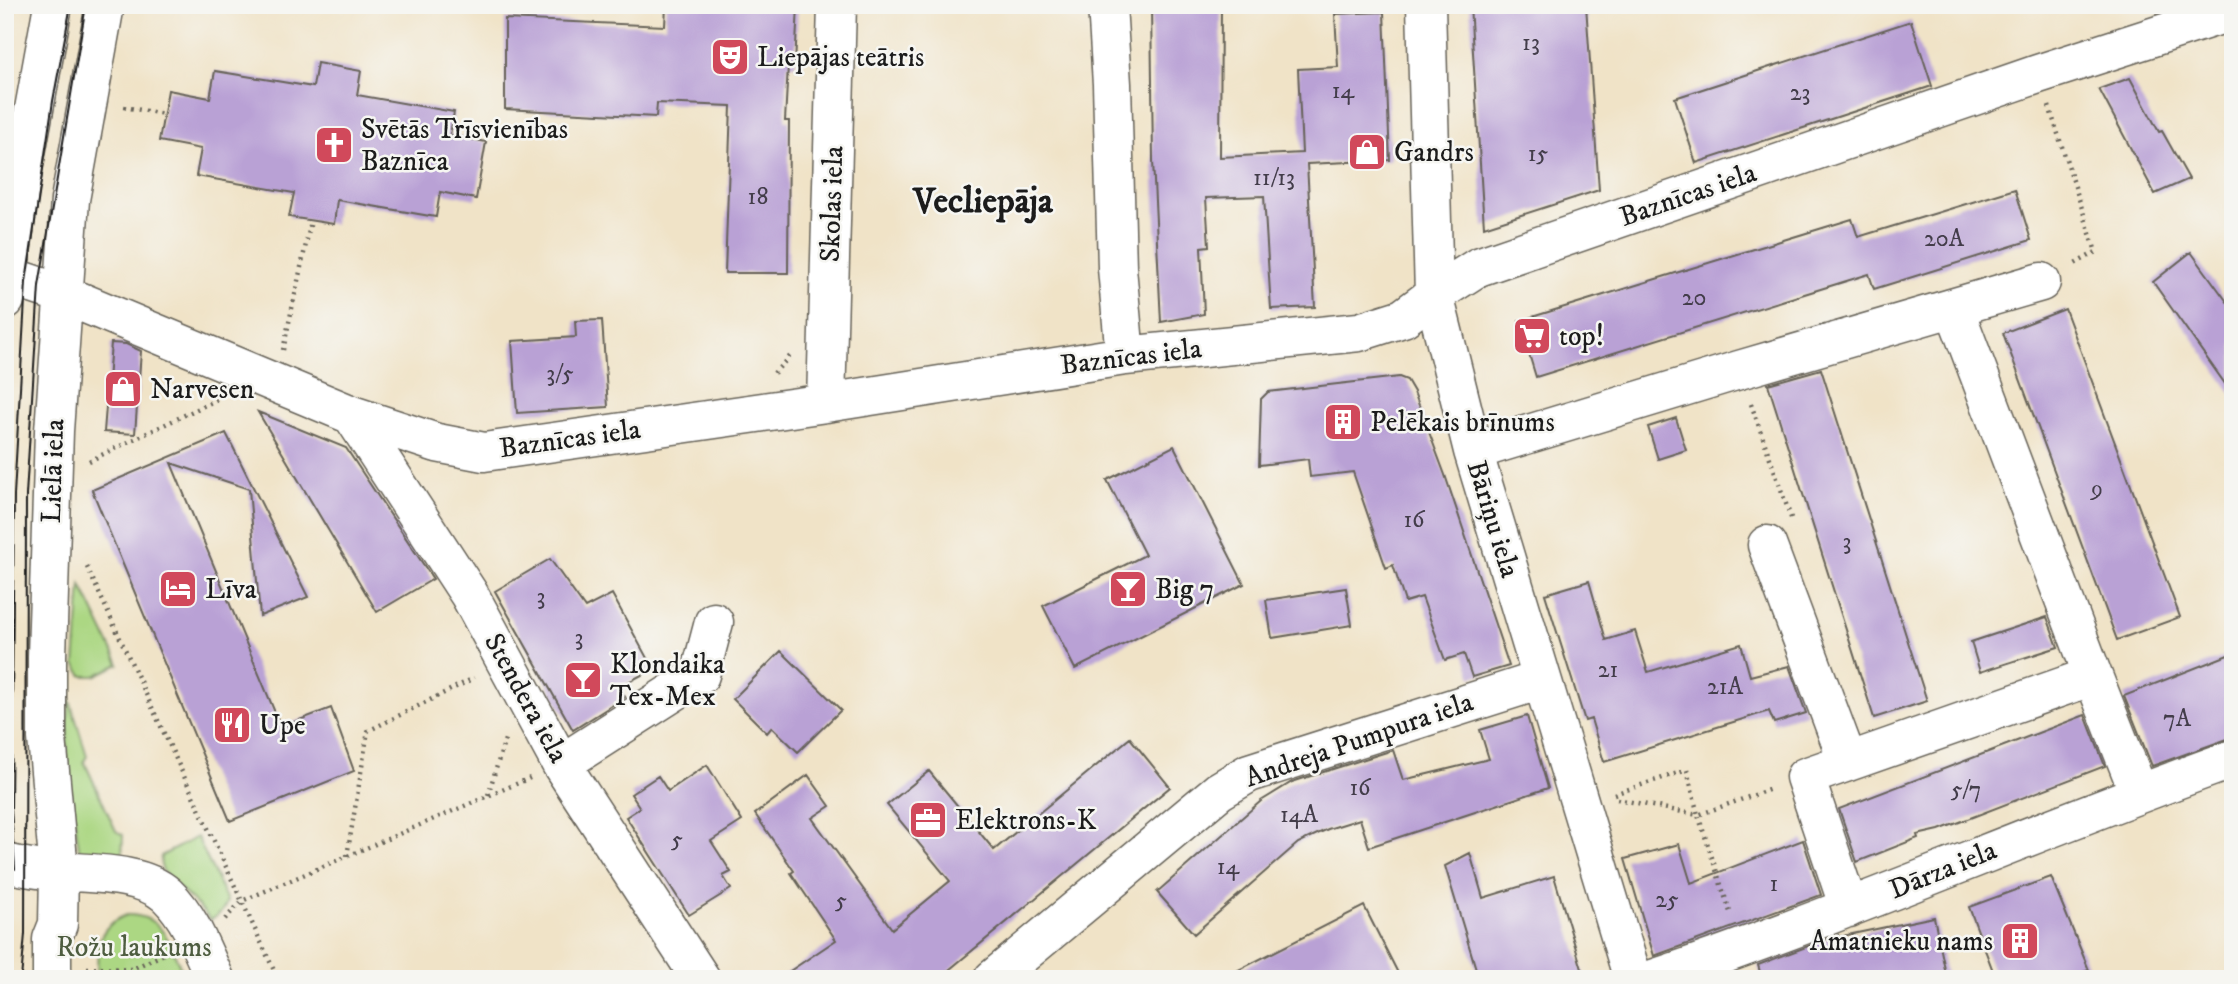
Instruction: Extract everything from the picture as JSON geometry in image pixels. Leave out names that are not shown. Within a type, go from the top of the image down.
[{"type":"street","points":[[6,288],[20,97],[53,5]]},
{"type":"street","name":"Lielā iela","points":[[52,939],[58,924],[59,871],[47,738],[54,431],[70,200],[102,106],[105,5]]},
{"type":"street","name":"Skolas iela","points":[[826,402],[837,5]]},
{"type":"street","points":[[1107,5],[1112,83],[1116,268],[1125,356]]},
{"type":"street","name":"Bāriņu iela","points":[[1426,5],[1434,295],[1473,451],[1633,979]]},
{"type":"street","name":"Baznīcas iela","points":[[6,288],[62,294],[352,415],[437,443],[484,452],[1125,356],[1359,332],[1404,318],[1478,267],[2038,74],[2233,10]]},
{"type":"street","points":[[20,97],[102,106]]},
{"type":"street","points":[[1473,451],[2041,282]]},
{"type":"street","points":[[1954,308],[2139,793]]},
{"type":"street","name":"Stendera iela","points":[[352,415],[469,594],[561,764],[701,979]]},
{"type":"street","points":[[1767,545],[1848,762]]},
{"type":"street","points":[[561,764],[700,675],[714,622]]},
{"type":"street","points":[[1849,908],[1805,777],[2093,676]]},
{"type":"street","name":"Andreja Pumpura iela","points":[[993,979],[1219,791],[1249,773],[1541,680]]},
{"type":"street","name":"Dārza iela","points":[[1653,979],[1743,949],[2139,793],[2233,759]]},
{"type":"street","points":[[9,856],[59,871],[94,873],[141,881],[165,894],[196,938],[215,979]]},
{"type":"street","name":"Lielā iela","points":[[9,856],[69,974]]},
{"type":"path","points":[[2038,74],[2096,252],[2041,282]]},
{"type":"path","points":[[102,106],[164,114]]},
{"type":"path","points":[[295,355],[282,351],[311,220]]},
{"type":"path","points":[[773,374],[797,348]]},
{"type":"path","points":[[86,462],[231,393]]},
{"type":"path","points":[[83,557],[278,979]]},
{"type":"path","points":[[347,856],[369,731],[485,673]]},
{"type":"path","points":[[488,796],[507,733]]},
{"type":"path","points":[[224,920],[242,901],[561,764]]},
{"type":"path","points":[[1743,949],[1698,815],[1687,770],[1606,797],[1698,815],[1805,777]]},
{"type":"path","points":[[69,974],[132,969],[167,953]]},
{"type":"green space","points":[[81,585],[119,664],[95,676],[83,676],[75,664]]},
{"type":"green space","points":[[69,697],[87,756],[84,761],[116,831],[123,835],[122,857],[115,863],[80,856],[69,778]]},
{"type":"green space","points":[[197,837],[227,901],[221,912],[210,920],[169,878],[161,864],[161,856]]},
{"type":"green space","name":"Rožu laukums","points":[[127,915],[140,916],[159,927],[171,945],[185,979],[97,979],[98,949],[103,933],[116,920]]},
{"type":"building","points":[[666,5],[798,5],[795,65],[788,65],[785,121],[789,121],[788,273],[725,273],[731,106],[657,103],[656,117],[505,109],[505,19],[665,26]]},
{"type":"building","points":[[1151,5],[1221,5],[1220,157],[1302,153],[1298,69],[1338,67],[1335,14],[1384,12],[1390,160],[1307,164],[1315,307],[1271,309],[1264,196],[1206,198],[1209,246],[1201,247],[1204,314],[1161,322],[1153,161]]},
{"type":"building","points":[[1470,5],[1586,5],[1599,190],[1484,227]]},
{"type":"building","points":[[1911,21],[1932,86],[1696,163],[1675,98]]},
{"type":"building","name":"Svētās Trīsvienības Baznīca","points":[[317,63],[361,71],[357,95],[454,112],[450,135],[486,142],[476,199],[440,192],[436,217],[337,200],[334,224],[289,217],[294,193],[196,176],[201,149],[159,141],[168,90],[210,98],[215,71],[313,87]]},
{"type":"building","points":[[2130,78],[2159,132],[2162,131],[2189,179],[2155,194],[2099,89]]},
{"type":"building","points":[[2015,189],[2031,240],[1874,289],[1869,274],[1536,377],[1519,321],[1852,219],[1858,237]]},
{"type":"building","points":[[2191,252],[2233,310],[2233,395],[2153,282]]},
{"type":"building","points":[[2065,309],[2180,617],[2117,640],[2003,333]]},
{"type":"building","points":[[602,320],[608,407],[517,413],[512,341],[576,337],[575,321]]},
{"type":"building","name":"Narvesen","points":[[111,343],[126,344],[141,351],[135,434],[104,432]]},
{"type":"building","points":[[1821,369],[1927,701],[1874,718],[1768,384]]},
{"type":"building","points":[[1399,377],[1407,380],[1414,392],[1509,666],[1472,677],[1464,654],[1445,660],[1422,597],[1405,602],[1393,565],[1386,568],[1353,472],[1310,477],[1308,459],[1259,465],[1261,399],[1268,392]]},
{"type":"building","points":[[258,412],[346,448],[433,579],[377,612]]},
{"type":"building","points":[[1676,418],[1686,450],[1658,459],[1648,427]]},
{"type":"building","name":"Līva","points":[[226,433],[308,597],[260,616],[249,489],[171,463],[281,727],[331,708],[354,771],[230,821],[92,490]]},
{"type":"building","points":[[1174,446],[1244,584],[1075,669],[1043,606],[1145,555],[1107,480]]},
{"type":"building","points":[[550,559],[585,608],[612,594],[653,669],[619,687],[625,697],[573,730],[495,591]]},
{"type":"building","points":[[1589,581],[1606,640],[1635,631],[1648,672],[1741,644],[1750,676],[1789,666],[1806,713],[1774,723],[1769,711],[1604,762],[1591,719],[1585,721],[1545,594]]},
{"type":"building","points":[[1346,588],[1352,625],[1272,638],[1266,600]]},
{"type":"building","points":[[2047,617],[2058,647],[1980,672],[1971,642]]},
{"type":"building","points":[[781,651],[841,710],[798,752],[772,727],[767,733],[733,699]]},
{"type":"building","points":[[2233,653],[2233,737],[2152,766],[2124,696]]},
{"type":"building","points":[[2085,715],[2105,766],[1939,830],[1917,835],[1918,838],[1857,862],[1839,809]]},
{"type":"building","points":[[1527,716],[1548,788],[1369,847],[1360,819],[1328,829],[1298,843],[1194,934],[1157,892],[1261,801],[1292,782],[1393,750],[1403,780],[1489,759],[1480,730]]},
{"type":"building","points":[[1130,738],[1170,787],[938,979],[778,979],[836,940],[755,814],[808,775],[830,806],[812,818],[892,929],[950,881],[887,805],[929,771],[994,850]]},
{"type":"building","points":[[707,765],[742,821],[711,841],[731,872],[723,876],[731,889],[689,915],[626,817],[640,808],[631,794],[658,776],[668,791]]},
{"type":"building","points":[[1803,840],[1821,895],[1654,956],[1625,859],[1679,844],[1691,883]]},
{"type":"building","points":[[1470,853],[1483,898],[1554,876],[1585,979],[1479,979],[1445,866]]},
{"type":"building","name":"Amatnieku nams","points":[[2051,877],[2089,970],[2065,979],[1996,979],[1969,907]]},
{"type":"building","points":[[1364,906],[1401,979],[1221,979]]},
{"type":"building","points":[[1934,917],[1947,979],[1762,979],[1758,965],[1838,935]]},
{"type":"tram line","points":[[15,869],[11,809],[14,495],[26,282],[53,101],[71,5]]},
{"type":"tram line","points":[[21,979],[25,934],[26,495],[39,286],[86,5]]},
{"type":"place","name":"Liepājas teātris","points":[[730,57]]},
{"type":"place","name":"Svētās Trīsvienības Baznīca","points":[[334,145]]},
{"type":"place","name":"Gandrs","points":[[1367,152]]},
{"type":"place","name":"top!","points":[[1532,336]]},
{"type":"place","name":"Narvesen","points":[[123,389]]},
{"type":"place","name":"Pelēkais brīnums","points":[[1343,422]]},
{"type":"place","name":"Līva","points":[[178,589]]},
{"type":"place","name":"Big 7","points":[[1128,589]]},
{"type":"place","name":"Klondaika Tex-Mex","points":[[583,680]]},
{"type":"place","name":"Upe","points":[[232,725]]},
{"type":"place","name":"Elektrons-K","points":[[928,820]]},
{"type":"place","name":"Amatnieku nams","points":[[2020,941]]},
{"type":"district","name":"Vecliepāja","points":[[983,202]]}]
